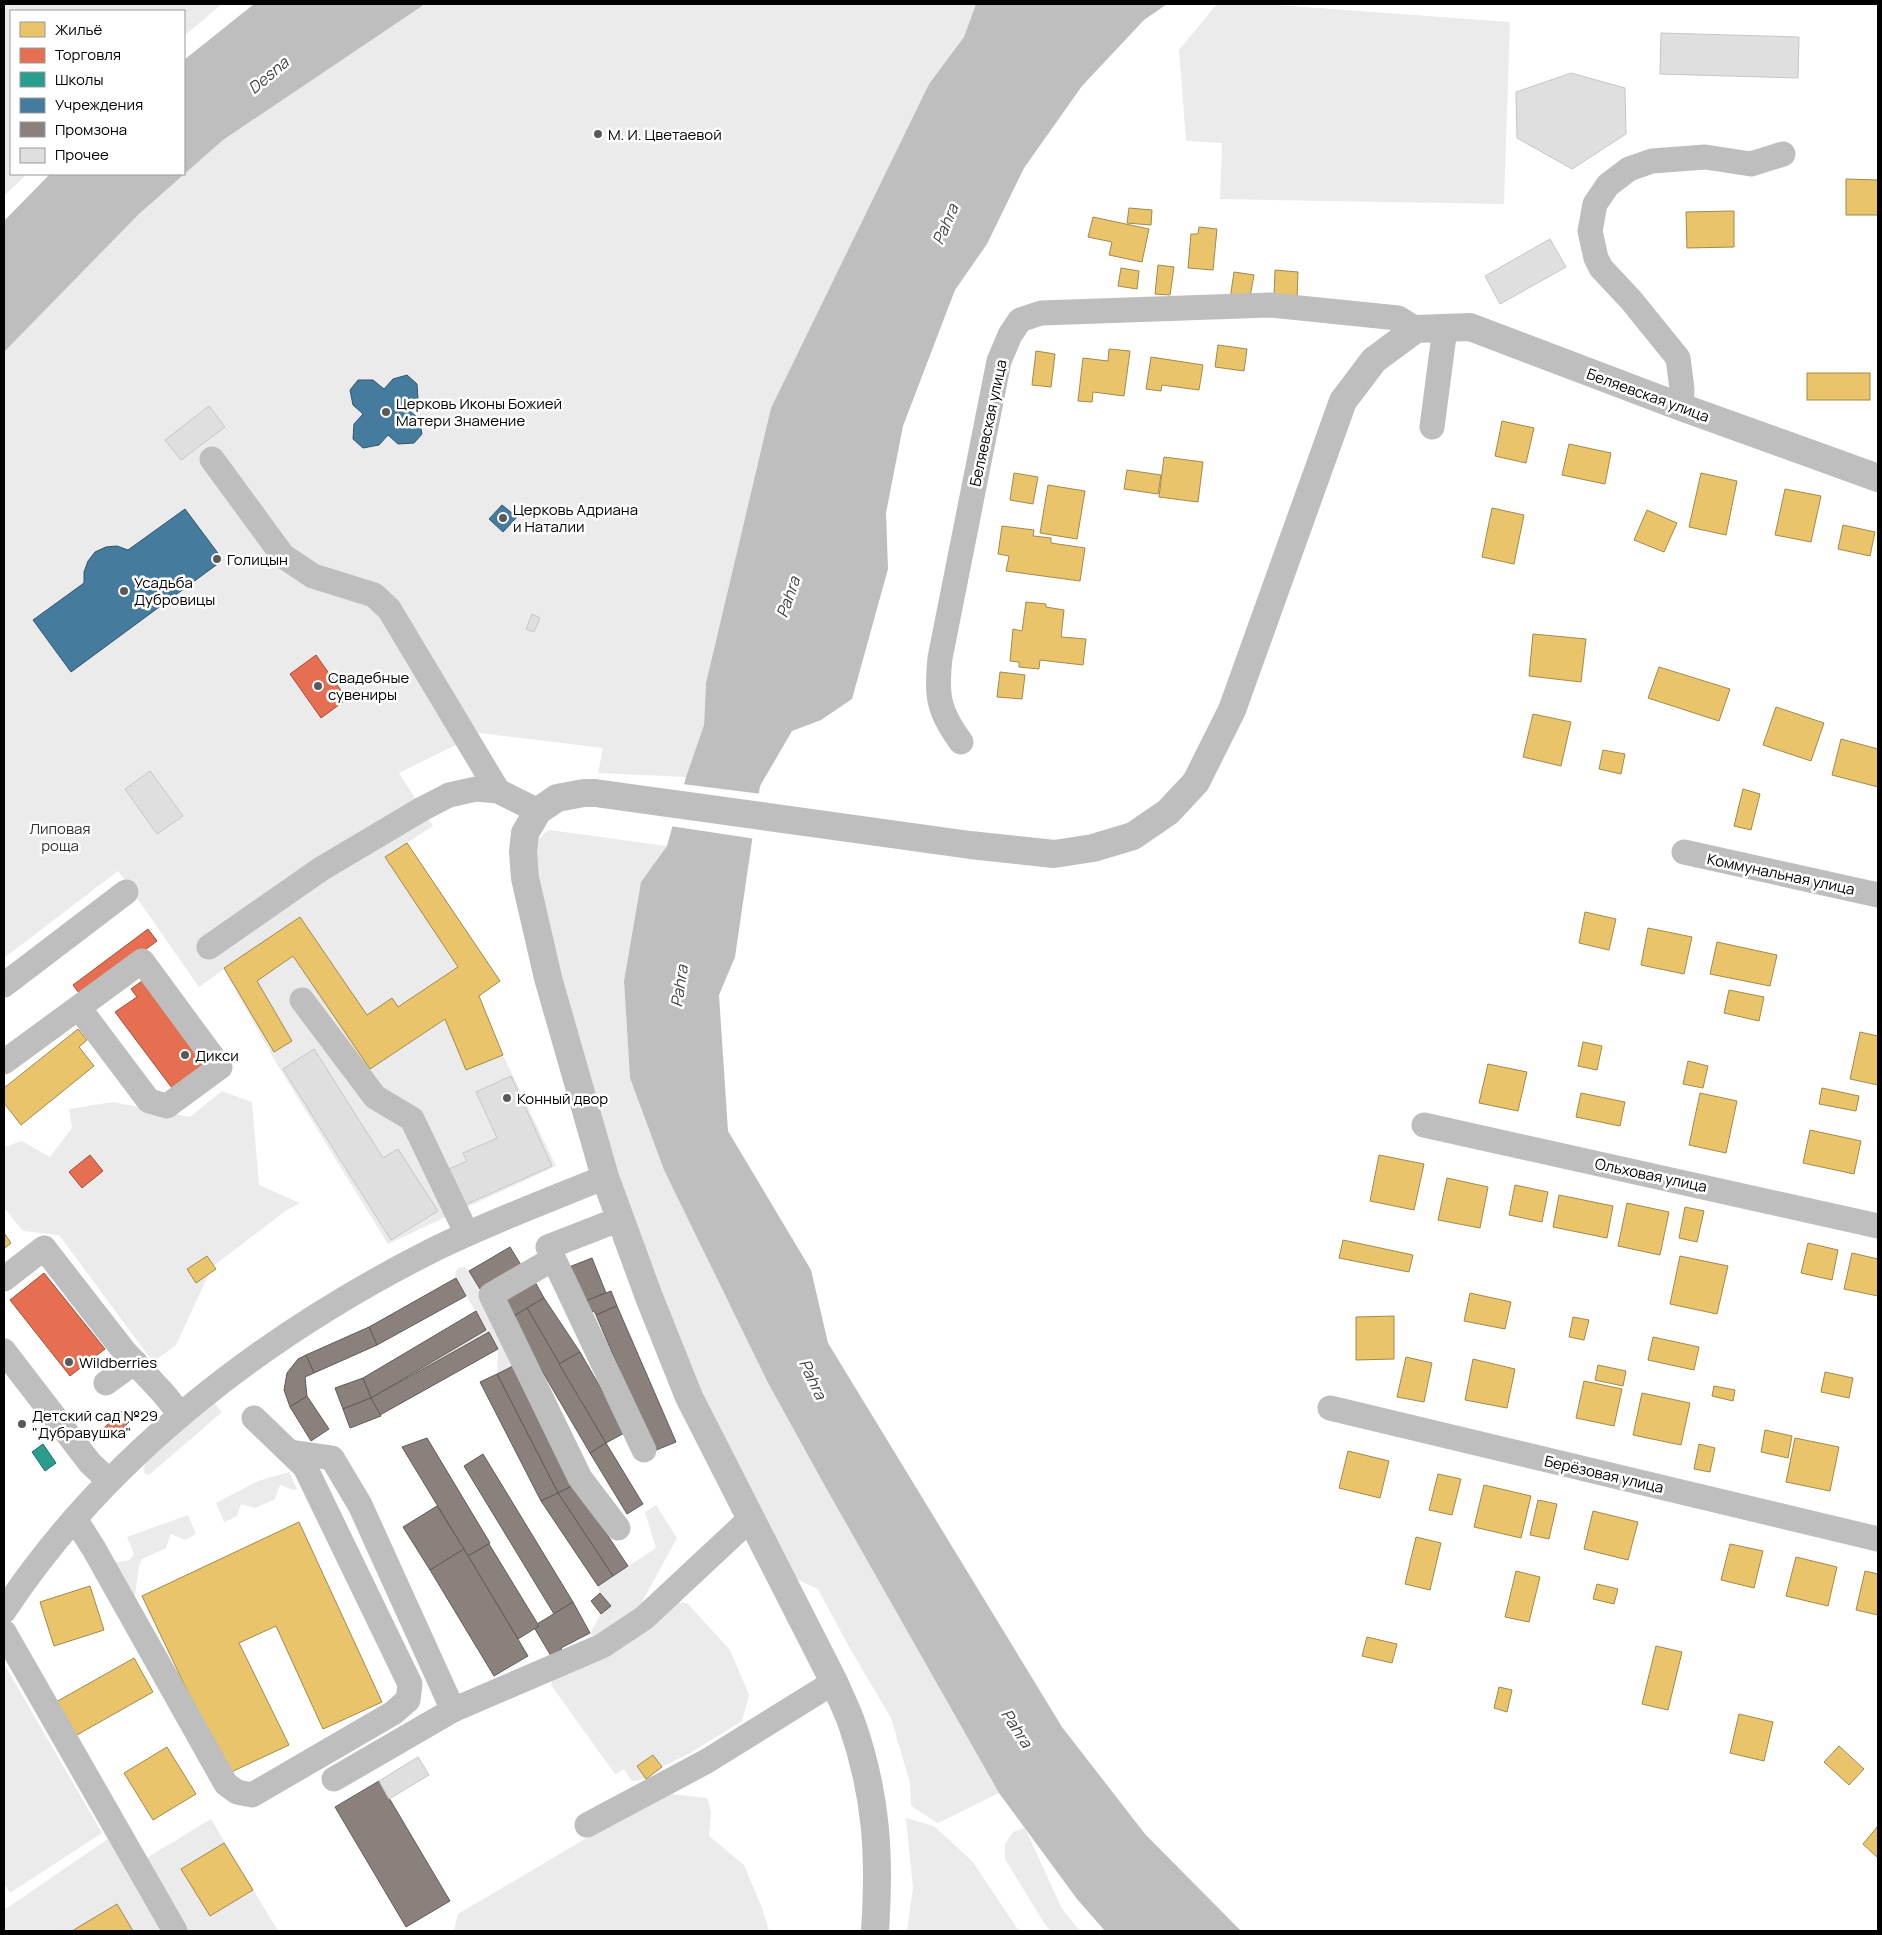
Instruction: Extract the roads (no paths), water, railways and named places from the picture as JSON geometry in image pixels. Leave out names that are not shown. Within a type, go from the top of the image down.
[{"type":"main road","name":"Беляевская улица","points":[[1416,329],[1470,328],[1878,478]]},
{"type":"main road","points":[[875,1931],[878,1884],[877,1840],[864,1760],[852,1722],[834,1682],[742,1527],[620,1219],[605,1177],[548,978],[525,878],[523,852],[525,833],[538,811],[557,798],[594,793],[970,845],[1054,854],[1093,848],[1132,836],[1168,812],[1196,782],[1232,710],[1343,401],[1374,360],[1416,329]]},
{"type":"street","points":[[1681,407],[1682,389],[1678,358],[1631,300],[1601,268],[1596,258],[1590,231],[1595,204],[1608,185],[1629,168],[1652,161],[1705,156],[1751,164],[1783,154]]},
{"type":"street","name":"Беляевская улица","points":[[961,742],[950,727],[938,696],[940,658],[999,361],[1010,335],[1020,320],[1041,313],[1270,306],[1398,318],[1416,329]]},
{"type":"street","points":[[1432,427],[1445,328]]},
{"type":"street","points":[[212,459],[283,556],[313,576],[374,595],[389,609],[498,791]]},
{"type":"street","points":[[209,947],[321,869],[449,795],[476,789],[498,791],[538,811]]},
{"type":"street","name":"Коммунальная улица","points":[[1684,852],[1878,895]]},
{"type":"street","points":[[4,985],[126,892]]},
{"type":"street","points":[[4,1062],[142,961],[220,1067],[167,1106],[149,1101],[79,1008]]},
{"type":"street","points":[[302,1000],[375,1097],[412,1119],[467,1234]]},
{"type":"street","name":"Ольховая улица","points":[[1424,1125],[1878,1226]]},
{"type":"street","points":[[4,1611],[27,1576],[109,1482],[148,1444],[181,1416],[260,1355],[327,1308],[431,1251],[467,1234],[605,1177]]},
{"type":"street","points":[[620,1219],[548,1247],[644,1450]]},
{"type":"street","points":[[4,1279],[44,1248],[124,1351],[181,1416]]},
{"type":"street","points":[[553,1259],[492,1295],[580,1478],[618,1528]]},
{"type":"street","points":[[4,1350],[13,1377],[109,1482]]},
{"type":"street","points":[[106,1383],[135,1362]]},
{"type":"street","name":"Берёзовая улица","points":[[1330,1408],[1878,1539]]},
{"type":"street","points":[[75,1519],[94,1549],[226,1784],[237,1792],[252,1795],[393,1713],[408,1700],[410,1684],[297,1460],[254,1418]]},
{"type":"street","points":[[297,1460],[332,1458],[360,1505],[453,1710]]},
{"type":"street","points":[[727,1563],[742,1527]]},
{"type":"street","points":[[334,1779],[453,1710],[602,1646],[644,1618],[742,1527]]},
{"type":"street","points":[[4,1632],[175,1931]]},
{"type":"street","points":[[587,1824],[707,1761],[834,1682]]},
{"type":"water","name":"Desna","points":[[254,4],[425,4],[223,140],[185,173],[185,59]]},
{"type":"water","name":"Pahra","points":[[976,4],[1167,4],[1144,20],[1082,86],[1024,168],[987,244],[955,290],[903,426],[886,513],[888,569],[852,699],[821,720],[792,731],[760,786],[735,957],[719,995],[728,1131],[811,1270],[828,1343],[1062,1727],[1145,1834],[1241,1931],[1105,1931],[1077,1899],[999,1793],[767,1381],[664,1170],[630,1078],[624,981],[641,882],[667,846],[686,777],[704,725],[706,683],[771,408],[929,84],[964,37]]},
{"type":"water","points":[[49,175],[183,175],[139,214],[4,352],[4,221]]},
{"type":"place","name":"М. И. Цветаевой","points":[[598,134]]},
{"type":"place","name":"Церковь Иконы Божией Матери Знамение","points":[[386,412]]},
{"type":"place","name":"Церковь Адриана и Наталии","points":[[503,518]]},
{"type":"place","name":"Голицын","points":[[217,559]]},
{"type":"place","name":"Усадьба Дубровицы","points":[[124,591]]},
{"type":"place","name":"Свадебные сувениры","points":[[318,686]]},
{"type":"place","name":"Дикси","points":[[185,1055]]},
{"type":"place","name":"Конный двор","points":[[507,1098]]},
{"type":"place","name":"Wildberries","points":[[69,1362]]},
{"type":"place","name":"Детский сад №29 \"Дубравушка\"","points":[[22,1424]]},
{"type":"park label","name":"Липовая роща","points":[[60,836]]}]
